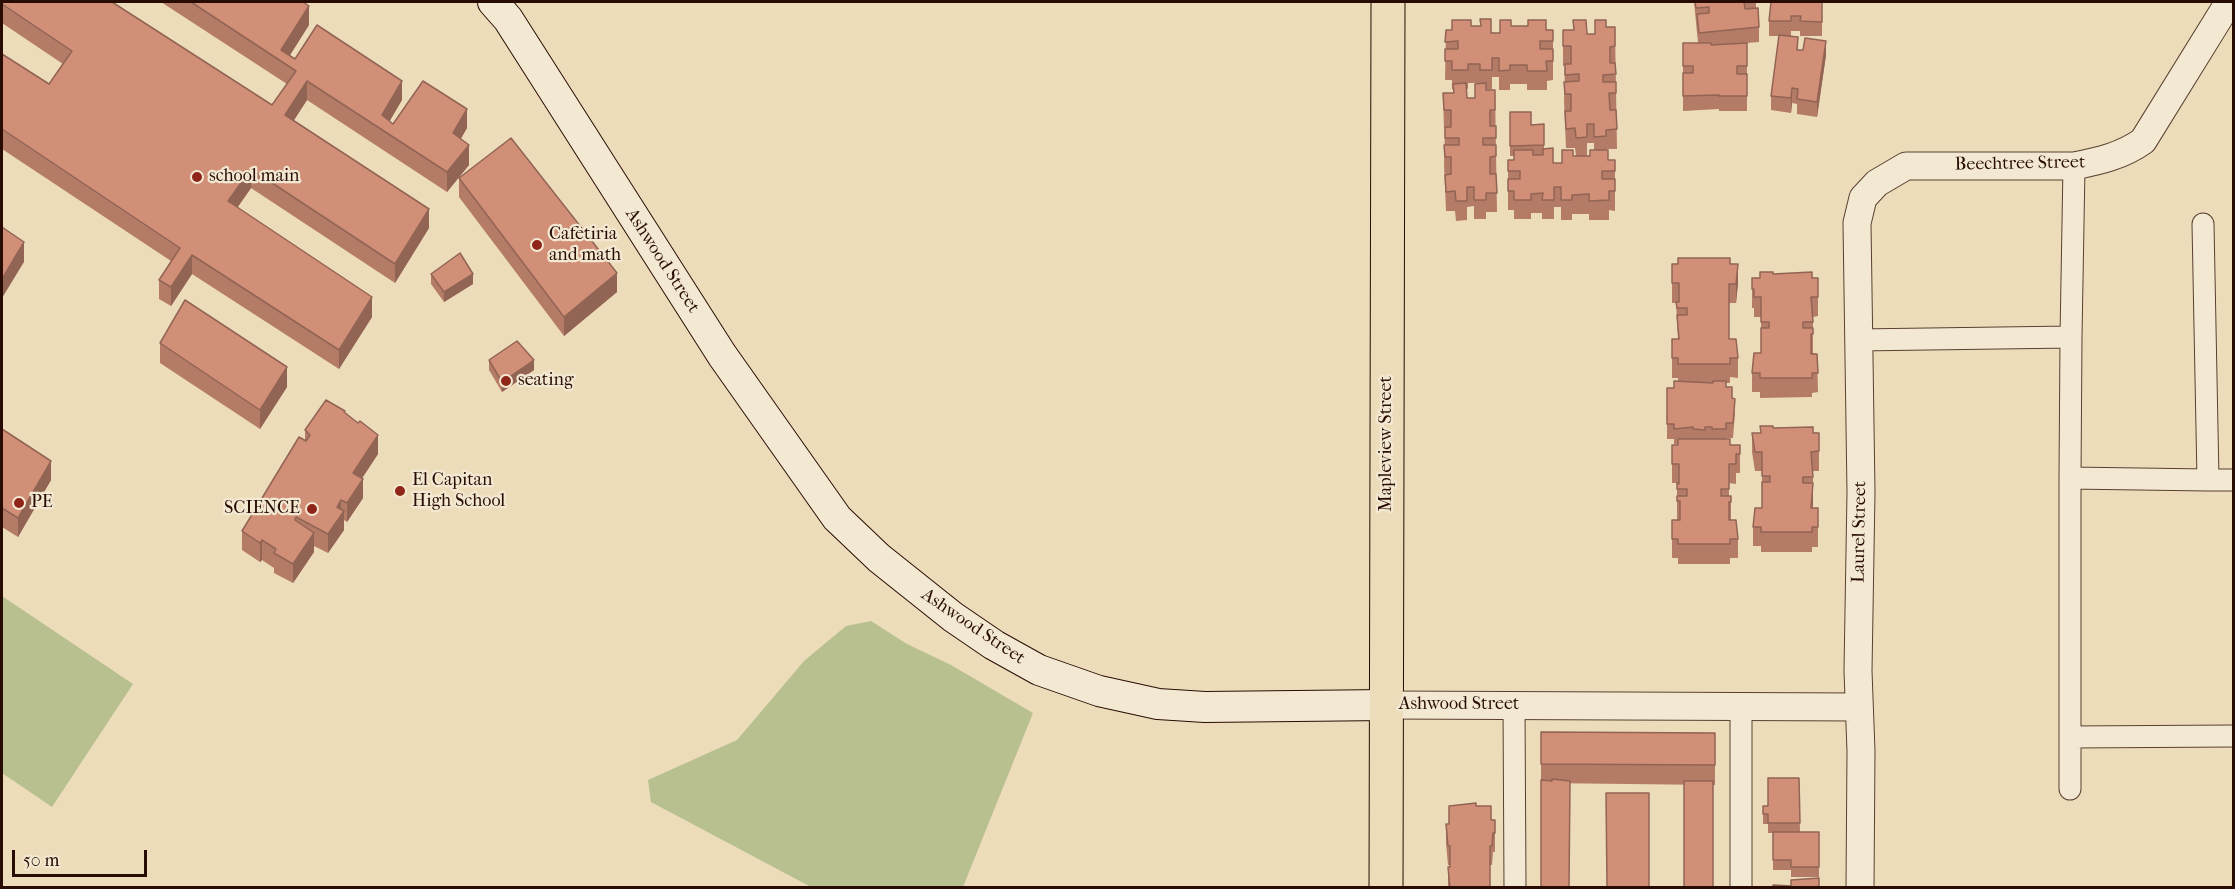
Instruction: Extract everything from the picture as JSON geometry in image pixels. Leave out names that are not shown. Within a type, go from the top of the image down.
[{"type":"main road","name":"Ashwood Street","points":[[493,2],[508,19],[722,355],[837,518],[879,558],[953,617],[994,645],[1039,670],[1099,691],[1158,704],[1205,707],[1386,705]]},
{"type":"main road","name":"Mapleview Street","points":[[1386,888],[1388,2]]},
{"type":"street","name":"Beechtree Street","points":[[1877,183],[1906,166],[2074,166],[2099,161],[2130,150],[2143,141],[2229,2]]},
{"type":"street","points":[[2070,789],[2070,478],[2074,166]]},
{"type":"street","name":"Laurel Street","points":[[1860,888],[1861,492],[1857,223],[1863,198],[1877,183]]},
{"type":"street","points":[[2203,224],[2208,480]]},
{"type":"street","points":[[1857,340],[2071,337]]},
{"type":"street","points":[[2070,478],[2234,480]]},
{"type":"street","name":"Ashwood Street","points":[[1386,705],[1859,707]]},
{"type":"street","points":[[1514,705],[1515,888]]},
{"type":"street","points":[[1741,706],[1741,888]]},
{"type":"street","points":[[2070,737],[2234,736]]},
{"type":"green space","points":[[2,596],[133,684],[52,807],[2,773]]},
{"type":"green space","points":[[871,621],[907,644],[951,665],[1033,713],[963,887],[811,887],[651,802],[648,780],[737,740],[804,661],[846,626]]},
{"type":"building","name":"school main","points":[[2,2],[112,2],[272,105],[296,71],[191,2],[303,2],[309,6],[281,50],[295,59],[317,25],[402,81],[382,115],[393,124],[423,81],[467,109],[453,133],[469,145],[447,172],[307,81],[285,115],[429,209],[395,264],[251,169],[228,201],[372,297],[339,350],[192,255],[171,287],[159,280],[180,248],[2,129],[2,54],[49,84],[72,51]]},
{"type":"building","points":[[1695,2],[1744,2],[1745,9],[1758,8],[1759,27],[1699,33],[1697,14],[1709,13],[1709,7],[1696,8]]},
{"type":"building","points":[[1771,2],[1822,2],[1822,22],[1800,21],[1801,16],[1791,16],[1791,21],[1769,21]]},
{"type":"building","points":[[1480,19],[1491,19],[1491,33],[1500,33],[1500,20],[1511,20],[1511,26],[1528,26],[1528,20],[1546,20],[1546,30],[1553,30],[1553,41],[1540,41],[1540,49],[1553,49],[1553,61],[1546,61],[1547,71],[1527,71],[1527,65],[1510,65],[1510,70],[1499,71],[1499,58],[1492,58],[1492,70],[1480,70],[1480,64],[1468,64],[1468,70],[1452,70],[1452,61],[1445,61],[1445,49],[1458,49],[1458,41],[1445,42],[1446,30],[1452,30],[1452,20],[1471,20],[1471,26],[1481,26]]},
{"type":"building","points":[[1573,20],[1586,20],[1587,34],[1595,34],[1595,20],[1606,20],[1606,27],[1615,27],[1615,46],[1610,47],[1610,63],[1615,63],[1616,74],[1603,75],[1603,82],[1616,82],[1616,93],[1609,93],[1610,110],[1616,110],[1617,129],[1606,130],[1606,136],[1594,137],[1594,124],[1587,124],[1587,137],[1576,138],[1575,128],[1566,129],[1565,111],[1571,111],[1571,94],[1565,94],[1564,82],[1579,81],[1579,74],[1565,75],[1565,64],[1571,64],[1571,46],[1563,46],[1563,30],[1574,30]]},
{"type":"building","points":[[1779,35],[1798,37],[1797,50],[1803,50],[1805,38],[1826,41],[1817,102],[1797,99],[1798,89],[1792,88],[1791,98],[1771,96]]},
{"type":"building","points":[[1683,43],[1711,43],[1711,45],[1747,43],[1747,66],[1737,66],[1737,74],[1747,74],[1747,96],[1683,96],[1683,73],[1693,73],[1693,66],[1683,66]]},
{"type":"building","points":[[1466,83],[1467,98],[1475,98],[1475,84],[1486,83],[1486,90],[1495,90],[1495,110],[1490,110],[1490,126],[1496,126],[1496,138],[1483,138],[1483,145],[1496,145],[1496,156],[1490,157],[1490,174],[1496,174],[1497,193],[1486,193],[1486,200],[1474,200],[1474,187],[1467,187],[1467,201],[1456,201],[1455,191],[1446,192],[1445,175],[1451,174],[1451,157],[1445,157],[1444,145],[1459,145],[1459,138],[1445,138],[1445,127],[1451,127],[1451,110],[1444,110],[1443,93],[1454,93],[1453,84]]},
{"type":"building","points":[[1510,112],[1531,112],[1531,125],[1544,124],[1544,145],[1510,146]]},
{"type":"building","name":"Cafetiria and math","points":[[511,138],[617,273],[564,317],[459,178]]},
{"type":"building","points":[[1553,148],[1553,163],[1562,163],[1562,150],[1573,150],[1573,156],[1590,156],[1590,150],[1608,150],[1608,160],[1615,160],[1615,171],[1602,171],[1602,179],[1615,179],[1615,191],[1609,191],[1609,200],[1589,201],[1589,194],[1572,195],[1572,200],[1561,200],[1561,187],[1554,187],[1554,200],[1542,200],[1543,193],[1531,194],[1531,200],[1514,200],[1514,191],[1508,191],[1508,179],[1520,179],[1520,171],[1508,171],[1508,160],[1514,160],[1514,150],[1533,150],[1533,155],[1543,155],[1543,149]]},
{"type":"building","points":[[2,227],[24,242],[2,279]]},
{"type":"building","points":[[460,253],[473,274],[444,292],[431,274]]},
{"type":"building","points":[[1678,258],[1730,258],[1730,264],[1738,264],[1736,284],[1729,284],[1729,339],[1736,339],[1738,358],[1730,358],[1730,364],[1678,364],[1678,358],[1672,358],[1672,339],[1679,339],[1677,315],[1687,315],[1687,308],[1677,308],[1679,283],[1672,283],[1672,264],[1678,264]]},
{"type":"building","points":[[1760,272],[1773,272],[1773,274],[1812,272],[1812,278],[1818,278],[1818,297],[1811,297],[1813,322],[1803,322],[1803,328],[1813,328],[1811,354],[1817,354],[1818,373],[1812,373],[1812,378],[1760,378],[1760,373],[1752,373],[1754,353],[1761,353],[1761,328],[1769,328],[1769,322],[1761,322],[1761,297],[1754,297],[1754,289],[1752,289],[1752,278],[1760,278]]},
{"type":"building","points":[[185,300],[287,367],[260,410],[160,343]]},
{"type":"building","points":[[517,341],[534,360],[502,382],[489,360]]},
{"type":"building","points":[[1674,381],[1713,383],[1713,381],[1726,381],[1726,387],[1732,387],[1732,398],[1735,399],[1733,423],[1726,423],[1726,429],[1705,427],[1705,430],[1693,429],[1693,427],[1674,429],[1674,424],[1667,424],[1667,388],[1674,388]]},
{"type":"building","name":"SCIENCE","points":[[326,400],[378,435],[353,473],[363,479],[347,503],[341,500],[337,507],[344,511],[328,534],[296,517],[295,520],[314,533],[293,564],[274,553],[276,549],[262,540],[260,543],[242,531],[299,437],[306,441],[310,435],[305,430]]},
{"type":"building","points":[[1760,426],[1813,427],[1813,433],[1819,433],[1819,451],[1811,452],[1813,477],[1803,477],[1803,483],[1813,483],[1811,508],[1818,508],[1818,527],[1812,527],[1812,532],[1761,532],[1761,527],[1753,527],[1755,508],[1762,508],[1762,482],[1770,482],[1770,476],[1762,476],[1762,452],[1755,452],[1752,433],[1761,433]]},
{"type":"building","name":"PE","points":[[2,429],[51,461],[18,518],[2,508]]},
{"type":"building","points":[[1678,439],[1730,439],[1730,445],[1740,445],[1740,454],[1736,454],[1736,464],[1729,464],[1729,489],[1721,489],[1721,496],[1731,496],[1729,520],[1736,520],[1738,539],[1730,539],[1730,544],[1678,544],[1678,539],[1672,539],[1672,520],[1680,520],[1680,501],[1677,501],[1677,496],[1687,496],[1687,489],[1677,489],[1679,464],[1672,464],[1672,445],[1678,445]]},
{"type":"building","points":[[1541,732],[1715,733],[1715,765],[1541,764]]},
{"type":"building","points":[[1768,778],[1799,778],[1800,823],[1768,823],[1768,814],[1763,814],[1763,806],[1768,806]]},
{"type":"building","points":[[1552,779],[1570,781],[1569,888],[1541,888],[1541,780],[1552,781]]},
{"type":"building","points":[[1684,781],[1713,781],[1713,888],[1684,888]]},
{"type":"building","points":[[1606,793],[1649,793],[1649,888],[1607,888]]},
{"type":"building","points":[[1476,803],[1476,806],[1491,806],[1491,820],[1495,820],[1495,833],[1493,833],[1492,846],[1490,846],[1490,888],[1450,888],[1448,867],[1450,867],[1450,846],[1448,846],[1446,824],[1449,824],[1449,806]]},
{"type":"building","points":[[1773,832],[1819,832],[1819,867],[1791,867],[1791,860],[1773,860]]},
{"type":"building","points":[[1819,878],[1819,888],[1773,888],[1773,885],[1791,886],[1791,880]]},
{"type":"place","name":"school main","points":[[197,177]]},
{"type":"place","name":"Cafetiria and math","points":[[537,245]]},
{"type":"place","name":"seating","points":[[506,381]]},
{"type":"place","name":"El Capitan High School","points":[[400,491]]},
{"type":"place","name":"PE","points":[[19,503]]},
{"type":"place","name":"SCIENCE","points":[[312,509]]}]
